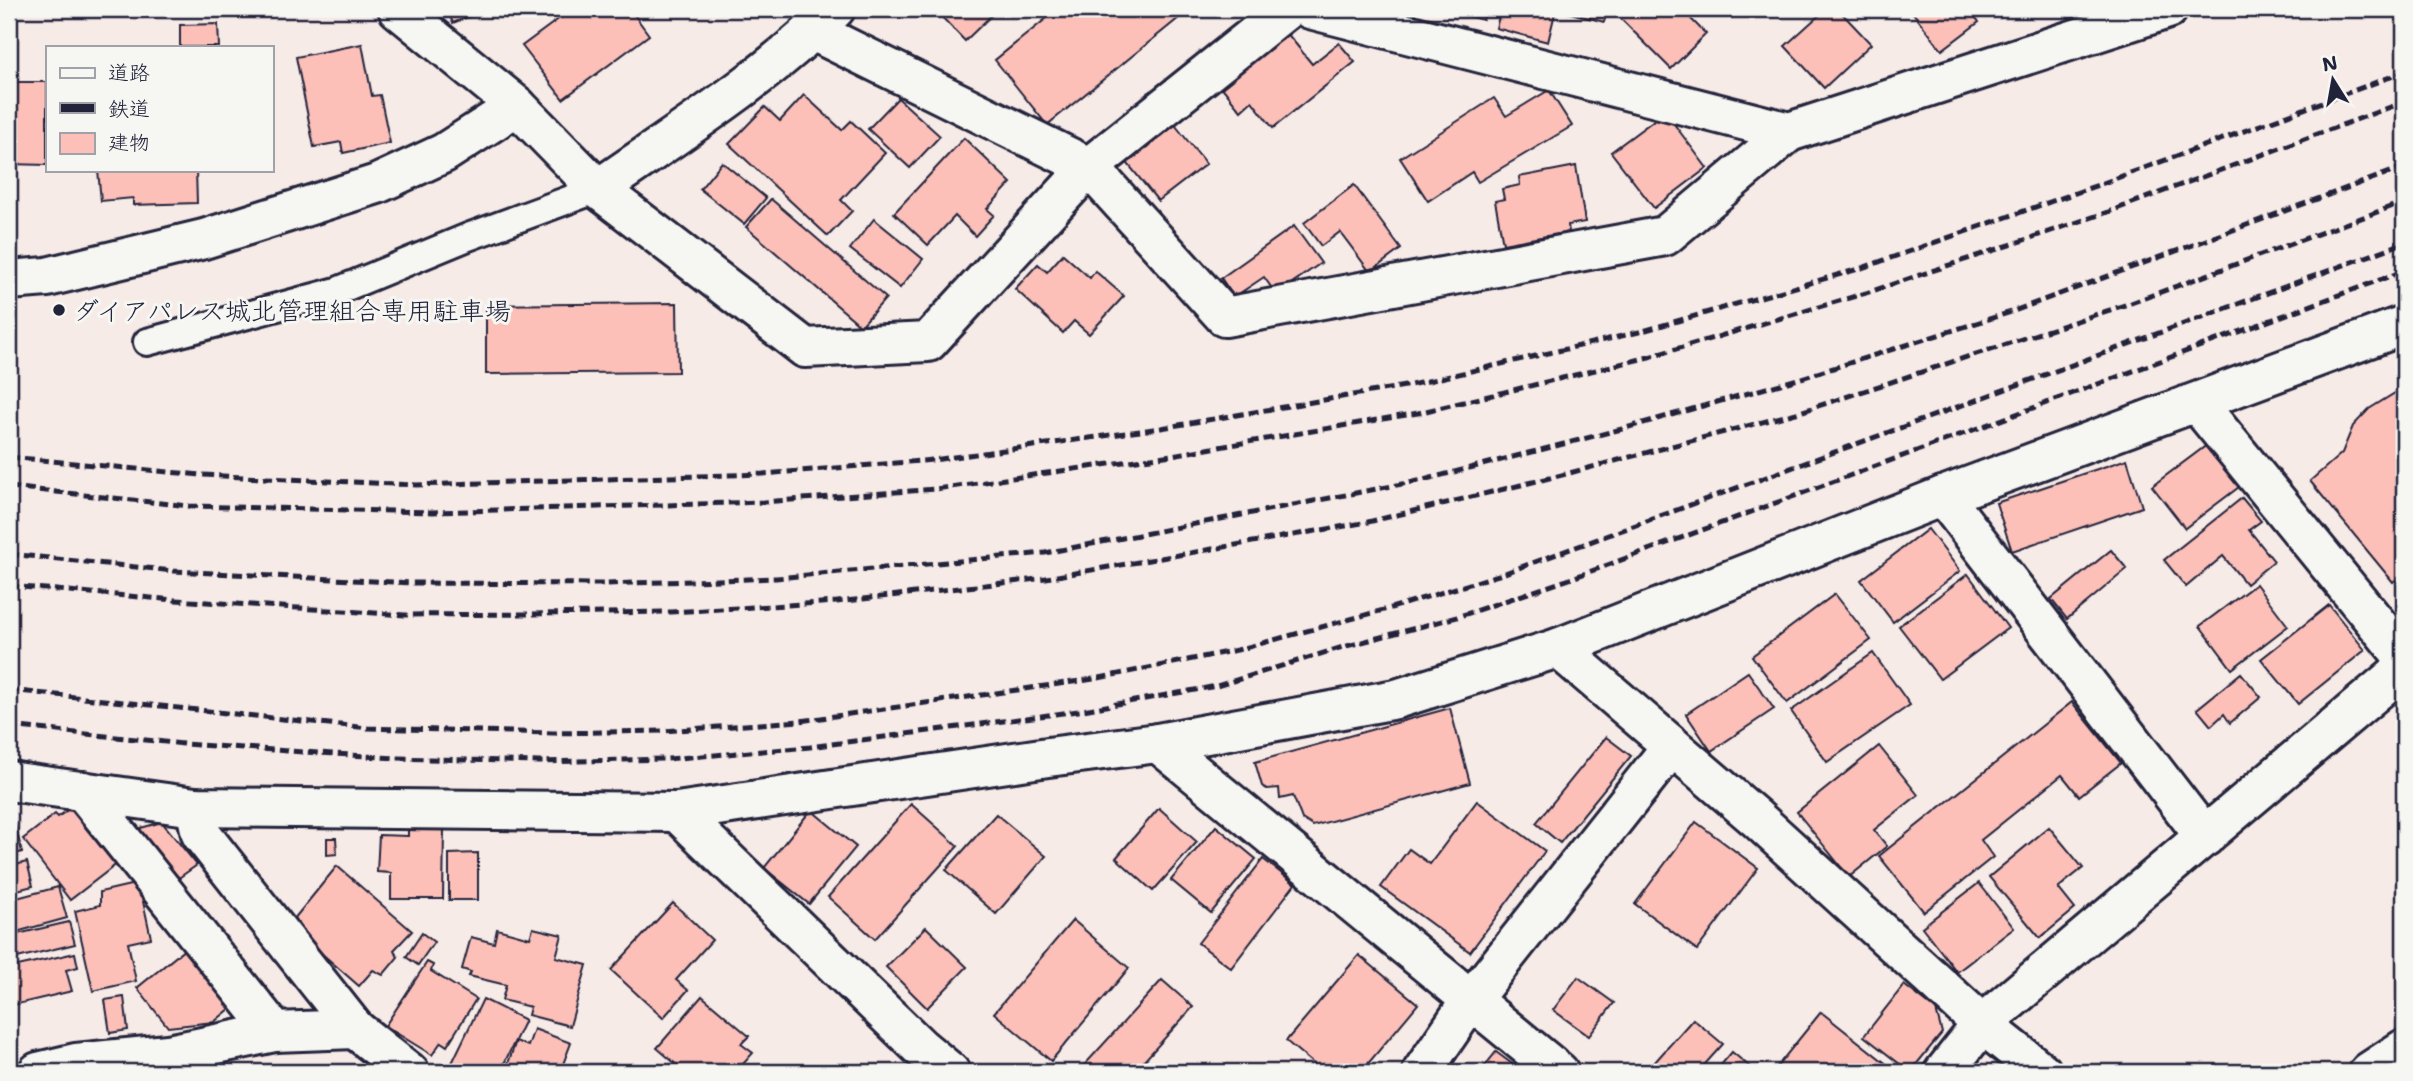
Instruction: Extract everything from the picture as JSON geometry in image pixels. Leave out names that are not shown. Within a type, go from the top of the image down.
[{"type":"street","points":[[398,9],[517,106],[598,189],[805,348],[929,342],[1089,167],[1287,9]]},
{"type":"street","points":[[1310,9],[1789,132]]},
{"type":"street","points":[[598,189],[722,102],[824,20],[1089,167],[1226,317],[1665,236],[1789,132],[2168,9]]},
{"type":"street","points":[[9,280],[47,277],[204,239],[377,184],[444,153],[517,106]]},
{"type":"street","points":[[9,781],[195,807],[677,813],[1158,743],[1396,699],[1558,648],[1943,496],[2404,325]]},
{"type":"street","points":[[2197,403],[2404,657]]},
{"type":"street","points":[[1943,496],[2205,837]]},
{"type":"street","points":[[1558,648],[1756,818],[1982,1024],[2042,1072]]},
{"type":"street","points":[[1944,1072],[1982,1024],[2404,668]]},
{"type":"street","points":[[1158,743],[1559,1072]]},
{"type":"street","points":[[1422,1072],[1471,1000],[1672,746]]},
{"type":"street","points":[[83,791],[275,1032]]},
{"type":"street","points":[[195,807],[201,834],[355,1029],[409,1072]]},
{"type":"street","points":[[677,813],[921,1048],[950,1072]]},
{"type":"street","points":[[38,1072],[76,1063],[168,1054],[275,1032],[355,1029]]},
{"type":"street","points":[[2369,1072],[2404,1049]]},
{"type":"lane","points":[[148,342],[337,291],[468,237],[598,189]]},
{"type":"building","points":[[456,9],[488,9],[453,23],[448,12]]},
{"type":"building","points":[[572,9],[630,9],[649,35],[563,99],[522,46]]},
{"type":"building","points":[[934,9],[998,9],[965,41]]},
{"type":"building","points":[[1058,9],[1190,9],[1047,125],[995,60]]},
{"type":"building","points":[[1442,9],[1487,9],[1483,20]]},
{"type":"building","points":[[1501,9],[1556,9],[1548,42],[1496,28]]},
{"type":"building","points":[[1556,9],[1608,9],[1604,22]]},
{"type":"building","points":[[1624,9],[1701,9],[1691,19],[1706,34],[1671,69],[1617,15]]},
{"type":"building","points":[[1826,9],[1838,9],[1871,44],[1824,88],[1785,46]]},
{"type":"building","points":[[1910,9],[1969,9],[1979,22],[1942,50]]},
{"type":"building","points":[[218,24],[219,46],[180,46],[180,25]]},
{"type":"building","points":[[1286,32],[1312,64],[1339,43],[1355,62],[1273,128],[1252,101],[1241,111],[1220,85]]},
{"type":"building","points":[[362,44],[372,96],[380,95],[390,143],[343,153],[341,142],[314,147],[296,57]]},
{"type":"building","points":[[9,82],[46,82],[46,165],[9,164]]},
{"type":"building","points":[[1549,90],[1572,126],[1478,182],[1472,172],[1428,201],[1400,158],[1494,98],[1506,116]]},
{"type":"building","points":[[804,95],[842,130],[851,121],[885,153],[841,200],[852,211],[828,236],[729,144],[765,107],[780,121]]},
{"type":"building","points":[[898,98],[940,136],[910,168],[868,129]]},
{"type":"building","points":[[1665,112],[1707,168],[1654,208],[1611,152]]},
{"type":"building","points":[[1172,121],[1206,164],[1158,201],[1124,159]]},
{"type":"building","points":[[964,138],[1011,183],[987,209],[994,215],[975,236],[955,216],[928,245],[894,213]]},
{"type":"building","points":[[722,162],[766,198],[744,224],[700,189]]},
{"type":"building","points":[[1576,166],[1585,222],[1568,225],[1569,232],[1503,244],[1495,201],[1504,199],[1502,189],[1520,185],[1519,177]]},
{"type":"building","points":[[98,172],[196,172],[197,203],[133,205],[133,198],[101,201]]},
{"type":"building","points":[[9,179],[12,245],[9,245]]},
{"type":"building","points":[[1354,185],[1401,249],[1370,272],[1340,232],[1321,246],[1304,223]]},
{"type":"building","points":[[771,199],[886,298],[861,326],[746,227]]},
{"type":"building","points":[[874,219],[923,259],[900,288],[850,249]]},
{"type":"building","points":[[1294,226],[1321,263],[1276,294],[1264,277],[1234,297],[1221,278]]},
{"type":"building","points":[[1063,254],[1090,278],[1095,271],[1124,296],[1089,334],[1074,321],[1063,333],[1015,289],[1038,264],[1047,272]]},
{"type":"building","points":[[677,303],[678,372],[486,374],[486,305]]},
{"type":"building","points":[[2404,391],[2404,573],[2393,582],[2310,481],[2342,453],[2353,426],[2369,409],[2395,393]]},
{"type":"building","points":[[2207,445],[2239,487],[2185,528],[2152,486]]},
{"type":"building","points":[[2127,459],[2142,507],[2012,551],[1996,503]]},
{"type":"building","points":[[2242,498],[2261,521],[2249,530],[2274,561],[2246,584],[2223,556],[2186,587],[2164,560]]},
{"type":"building","points":[[1928,529],[1960,571],[1893,622],[1861,580]]},
{"type":"building","points":[[2111,550],[2127,569],[2067,619],[2051,599]]},
{"type":"building","points":[[1968,574],[2008,628],[1940,679],[1899,626]]},
{"type":"building","points":[[2256,584],[2288,626],[2232,669],[2200,626]]},
{"type":"building","points":[[1835,594],[1871,640],[1787,703],[1752,656]]},
{"type":"building","points":[[2329,605],[2365,650],[2298,704],[2261,659]]},
{"type":"building","points":[[1873,653],[1910,705],[1827,762],[1791,711]]},
{"type":"building","points":[[1748,672],[1774,709],[1711,751],[1686,714]]},
{"type":"building","points":[[2241,673],[2261,697],[2230,723],[2224,714],[2211,726],[2197,709]]},
{"type":"building","points":[[2072,702],[2121,763],[2079,796],[2062,775],[1981,840],[1993,857],[1924,912],[1879,856]]},
{"type":"building","points":[[1450,708],[1470,783],[1313,826],[1302,819],[1293,796],[1280,799],[1279,788],[1267,789],[1262,786],[1255,762]]},
{"type":"building","points":[[1606,737],[1631,756],[1560,843],[1536,823]]},
{"type":"building","points":[[1879,746],[1918,795],[1874,830],[1887,846],[1849,877],[1797,812]]},
{"type":"building","points":[[1477,801],[1545,851],[1470,952],[1381,887],[1409,849],[1430,864]]},
{"type":"building","points":[[9,802],[22,852],[9,856]]},
{"type":"building","points":[[911,804],[958,846],[875,939],[828,897]]},
{"type":"building","points":[[73,806],[118,863],[70,900],[23,839],[55,814],[58,817]]},
{"type":"building","points":[[1159,808],[1197,842],[1153,891],[1116,858]]},
{"type":"building","points":[[811,810],[856,847],[809,904],[764,868]]},
{"type":"building","points":[[996,814],[1046,856],[996,914],[946,870]]},
{"type":"building","points":[[162,822],[197,865],[173,882],[130,831]]},
{"type":"building","points":[[1696,822],[1758,868],[1697,950],[1635,904]]},
{"type":"building","points":[[1216,826],[1256,859],[1211,913],[1171,880]]},
{"type":"building","points":[[2049,827],[2083,868],[2058,888],[2075,909],[2040,938],[1989,877]]},
{"type":"building","points":[[408,829],[444,829],[443,899],[391,899],[391,873],[377,872],[379,835],[408,836]]},
{"type":"building","points":[[327,838],[336,838],[337,854],[327,855]]},
{"type":"building","points":[[478,853],[478,900],[449,900],[449,854]]},
{"type":"building","points":[[1263,859],[1295,884],[1231,968],[1198,943]]},
{"type":"building","points":[[15,861],[15,865],[27,862],[33,886],[9,892],[9,862]]},
{"type":"building","points":[[337,866],[412,931],[394,950],[398,957],[383,975],[373,970],[359,986],[289,925]]},
{"type":"building","points":[[139,883],[151,938],[128,943],[136,981],[93,991],[75,911],[100,905],[100,892]]},
{"type":"building","points":[[1979,883],[2014,928],[1957,972],[1922,927]]},
{"type":"building","points":[[58,887],[67,918],[9,934],[9,900]]},
{"type":"building","points":[[673,903],[712,940],[676,980],[688,990],[663,1018],[611,970]]},
{"type":"building","points":[[1073,920],[1129,968],[1051,1061],[994,1013]]},
{"type":"building","points":[[69,922],[75,944],[9,960],[9,936]]},
{"type":"building","points":[[926,927],[967,967],[927,1008],[886,967]]},
{"type":"building","points":[[533,928],[562,935],[556,957],[587,965],[570,1026],[528,1015],[530,1007],[502,1000],[506,985],[469,976],[471,972],[462,969],[471,937],[494,943],[497,929],[530,938]]},
{"type":"building","points":[[422,933],[434,942],[418,965],[406,957]]},
{"type":"building","points":[[190,945],[237,1003],[214,1022],[168,1027],[137,988]]},
{"type":"building","points":[[75,953],[78,967],[66,970],[72,991],[9,1006],[9,968]]},
{"type":"building","points":[[1359,955],[1418,1004],[1361,1072],[1323,1072],[1286,1041]]},
{"type":"building","points":[[427,962],[433,965],[431,971],[476,999],[447,1046],[441,1042],[432,1055],[385,1026]]},
{"type":"building","points":[[1578,977],[1614,1003],[1589,1036],[1553,1010]]},
{"type":"building","points":[[1162,980],[1193,1007],[1134,1072],[1078,1072]]},
{"type":"building","points":[[1904,985],[1936,1010],[1942,1033],[1910,1072],[1864,1036]]},
{"type":"building","points":[[702,996],[749,1036],[741,1044],[753,1053],[736,1072],[685,1072],[657,1048]]},
{"type":"building","points":[[124,997],[128,1030],[110,1033],[105,1000]]},
{"type":"building","points":[[483,999],[525,1020],[500,1072],[471,1072],[452,1063]]},
{"type":"building","points":[[1821,1012],[1889,1066],[1884,1072],[1840,1072],[1831,1065],[1825,1072],[1779,1072],[1775,1069]]},
{"type":"building","points":[[1693,1019],[1723,1044],[1698,1072],[1646,1072]]},
{"type":"building","points":[[534,1029],[571,1043],[560,1072],[505,1072],[516,1041],[528,1046]]},
{"type":"building","points":[[1496,1052],[1523,1072],[1480,1072]]},
{"type":"building","points":[[1732,1052],[1756,1072],[1715,1072]]},
{"type":"railway","points":[[9,457],[201,475],[416,485],[763,474],[933,460],[1161,428],[1411,385],[1639,332],[1862,268],[2098,185],[2404,72]]},
{"type":"railway","points":[[9,487],[189,506],[433,512],[764,502],[936,489],[1172,455],[1418,413],[1649,357],[1866,293],[2108,212],[2404,102]]},
{"type":"railway","points":[[9,554],[174,571],[411,583],[605,584],[776,578],[1045,553],[1423,480],[1622,429],[1798,379],[2011,312],[2404,167]]},
{"type":"railway","points":[[9,586],[405,615],[671,612],[837,602],[1046,578],[1368,522],[1562,475],[1800,412],[2131,303],[2404,202]]},
{"type":"railway","points":[[9,690],[368,728],[552,733],[664,731],[800,721],[1094,679],[1237,650],[1391,608],[1505,573],[2404,243]]},
{"type":"railway","points":[[9,726],[184,744],[395,758],[539,762],[667,759],[810,747],[1078,711],[1217,686],[1343,647],[1457,617],[1567,580],[2404,271]]},
{"type":"place","name":"ダイアパレス城北管理組合専用駐車場","points":[[59,310]]}]
